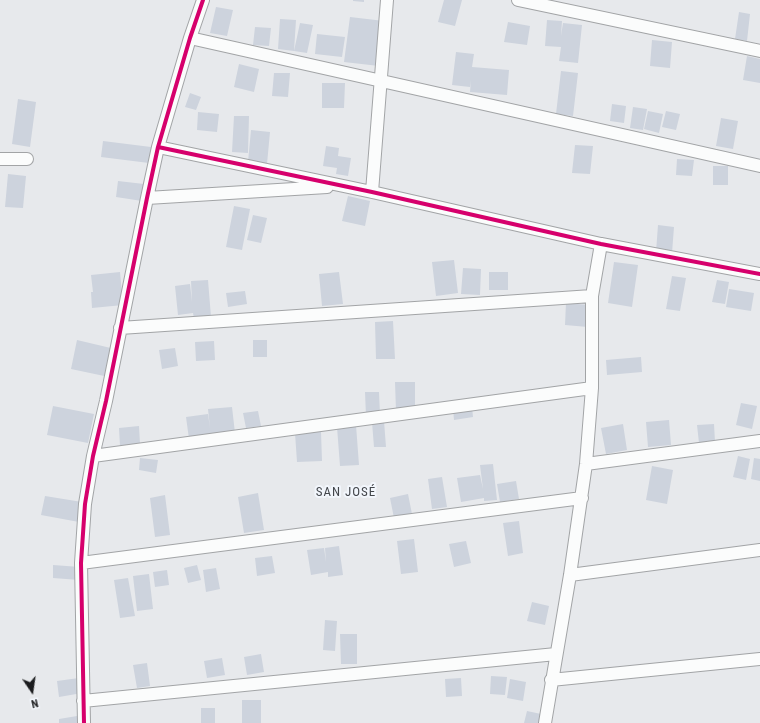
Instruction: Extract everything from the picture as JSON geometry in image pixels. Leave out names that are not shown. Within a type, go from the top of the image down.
[{"type":"street","points":[[84,723],[81,563],[85,504],[93,456],[106,401],[146,198],[158,147],[190,38],[203,0]]},
{"type":"street","points":[[372,192],[387,0]]},
{"type":"street","points":[[518,0],[760,52]]},
{"type":"street","points":[[190,38],[760,166]]},
{"type":"street","points":[[158,147],[372,192],[601,244],[760,274]]},
{"type":"street","points":[[0,160],[27,158]]},
{"type":"street","points":[[146,198],[342,186]]},
{"type":"street","points":[[545,723],[551,680],[570,575],[586,464],[592,388],[592,296],[601,244]]},
{"type":"street","points":[[120,328],[592,296]]},
{"type":"street","points":[[93,456],[592,388]]},
{"type":"street","points":[[586,464],[760,441]]},
{"type":"street","points":[[81,563],[582,498]]},
{"type":"street","points":[[570,575],[760,550]]},
{"type":"street","points":[[83,701],[556,654]]},
{"type":"street","points":[[551,680],[760,658]]},
{"type":"building","points":[[364,0],[364,2],[353,1]]},
{"type":"building","points":[[444,0],[462,0],[455,26],[438,22]]},
{"type":"building","points":[[216,7],[233,10],[227,36],[210,33]]},
{"type":"building","points":[[739,12],[750,14],[747,41],[735,39]]},
{"type":"building","points":[[350,17],[384,21],[379,66],[344,62]]},
{"type":"building","points":[[280,19],[296,20],[294,51],[278,49]]},
{"type":"building","points":[[547,20],[562,21],[561,36],[563,23],[582,25],[578,63],[559,61],[561,47],[545,46]]},
{"type":"building","points":[[508,22],[530,26],[527,45],[504,42]]},
{"type":"building","points":[[300,23],[313,25],[307,53],[294,51]]},
{"type":"building","points":[[255,27],[271,28],[269,46],[253,45]]},
{"type":"building","points":[[317,34],[345,37],[342,57],[315,54]]},
{"type":"building","points":[[652,40],[672,42],[670,68],[650,66]]},
{"type":"building","points":[[456,52],[474,54],[472,67],[509,70],[507,95],[470,92],[471,80],[470,87],[452,85]]},
{"type":"building","points":[[747,56],[760,59],[760,83],[743,80]]},
{"type":"building","points":[[239,64],[259,69],[254,92],[234,87]]},
{"type":"building","points":[[561,71],[578,73],[573,116],[556,114]]},
{"type":"building","points":[[274,73],[290,73],[288,97],[272,96]]},
{"type":"building","points":[[322,83],[345,83],[344,108],[322,108]]},
{"type":"building","points":[[190,93],[201,97],[196,110],[185,107]]},
{"type":"building","points":[[18,99],[36,102],[30,147],[12,144]]},
{"type":"building","points":[[612,104],[626,106],[624,123],[610,121]]},
{"type":"building","points":[[633,107],[647,109],[643,130],[630,128]]},
{"type":"building","points":[[648,111],[663,114],[659,133],[644,129]]},
{"type":"building","points":[[666,111],[680,114],[676,130],[662,127]]},
{"type":"building","points":[[198,112],[219,114],[217,132],[197,130]]},
{"type":"building","points":[[234,116],[249,116],[248,153],[232,152]]},
{"type":"building","points":[[721,118],[738,121],[733,149],[716,146]]},
{"type":"building","points":[[251,130],[270,132],[267,164],[248,162]]},
{"type":"building","points":[[103,141],[151,147],[149,163],[101,157]]},
{"type":"building","points":[[575,145],[593,146],[590,174],[572,173]]},
{"type":"building","points":[[326,146],[339,148],[338,156],[351,158],[348,176],[336,174],[337,168],[323,166]]},
{"type":"building","points":[[677,159],[694,160],[692,176],[676,175]]},
{"type":"building","points":[[713,166],[728,166],[728,185],[713,185]]},
{"type":"building","points":[[8,174],[26,176],[23,208],[5,207]]},
{"type":"building","points":[[118,181],[144,184],[142,201],[116,197]]},
{"type":"building","points":[[348,196],[370,201],[365,226],[342,221]]},
{"type":"building","points":[[234,206],[250,209],[242,250],[226,247]]},
{"type":"building","points":[[253,215],[267,218],[261,243],[247,240]]},
{"type":"building","points":[[658,225],[674,227],[672,253],[656,252]]},
{"type":"building","points":[[454,260],[458,293],[436,296],[432,262]]},
{"type":"building","points":[[614,262],[638,265],[632,307],[608,303]]},
{"type":"building","points":[[463,268],[481,269],[480,295],[461,294]]},
{"type":"building","points":[[120,272],[123,305],[92,308],[91,292],[93,292],[91,275]]},
{"type":"building","points":[[339,272],[343,304],[322,306],[319,274]]},
{"type":"building","points":[[489,272],[508,272],[508,290],[489,290]]},
{"type":"building","points":[[672,276],[686,278],[680,311],[666,309]]},
{"type":"building","points":[[208,280],[211,317],[194,319],[193,313],[178,315],[175,286],[190,284],[192,302],[191,281]]},
{"type":"building","points":[[717,280],[729,282],[725,304],[712,302]]},
{"type":"building","points":[[729,289],[754,293],[751,311],[726,307]]},
{"type":"building","points":[[245,291],[247,304],[228,307],[226,293]]},
{"type":"building","points":[[566,303],[589,305],[588,327],[565,325]]},
{"type":"building","points":[[393,321],[395,359],[376,359],[375,322]]},
{"type":"building","points":[[77,340],[115,349],[109,377],[71,369]]},
{"type":"building","points":[[253,340],[267,340],[267,357],[253,357]]},
{"type":"building","points":[[214,341],[215,360],[196,361],[195,342]]},
{"type":"building","points":[[175,348],[178,366],[162,369],[159,350]]},
{"type":"building","points":[[641,357],[642,372],[607,375],[606,360]]},
{"type":"building","points":[[395,382],[415,382],[415,411],[396,411]]},
{"type":"building","points":[[365,392],[379,392],[380,415],[366,416]]},
{"type":"building","points":[[741,403],[757,406],[752,429],[736,425]]},
{"type":"building","points":[[53,406],[94,414],[88,443],[47,435]]},
{"type":"building","points":[[232,407],[235,433],[189,439],[186,417],[208,414],[210,428],[208,409]]},
{"type":"building","points":[[472,407],[473,417],[454,420],[453,409]]},
{"type":"building","points":[[258,411],[261,426],[246,428],[243,413]]},
{"type":"building","points":[[669,420],[671,445],[648,447],[646,422]]},
{"type":"building","points":[[384,421],[386,447],[374,447],[372,422]]},
{"type":"building","points":[[623,424],[627,450],[606,454],[601,428]]},
{"type":"building","points":[[714,424],[715,442],[699,443],[697,425]]},
{"type":"building","points":[[356,425],[359,465],[340,466],[337,427]]},
{"type":"building","points":[[139,426],[140,444],[120,446],[119,428]]},
{"type":"building","points":[[321,432],[322,461],[297,462],[295,433]]},
{"type":"building","points":[[738,456],[750,459],[746,480],[733,477]]},
{"type":"building","points":[[140,458],[158,460],[156,473],[139,470]]},
{"type":"building","points":[[754,458],[760,459],[760,481],[751,479]]},
{"type":"building","points":[[493,464],[497,500],[484,501],[484,498],[461,502],[457,478],[480,475],[483,489],[480,465]]},
{"type":"building","points":[[652,466],[673,470],[667,504],[646,500]]},
{"type":"building","points":[[442,477],[447,507],[432,509],[428,479]]},
{"type":"building","points":[[516,481],[519,499],[500,502],[497,484]]},
{"type":"building","points":[[258,493],[264,530],[244,533],[238,497]]},
{"type":"building","points":[[408,494],[412,514],[394,518],[390,498]]},
{"type":"building","points":[[165,495],[170,535],[155,537],[150,498]]},
{"type":"building","points":[[45,496],[82,502],[79,522],[41,515]]},
{"type":"building","points":[[519,521],[523,553],[508,556],[503,523]]},
{"type":"building","points":[[414,539],[418,572],[401,574],[397,541]]},
{"type":"building","points":[[466,541],[471,563],[454,567],[449,544]]},
{"type":"building","points":[[339,546],[343,575],[328,577],[328,572],[311,575],[307,550],[324,548],[326,562],[325,548]]},
{"type":"building","points":[[272,556],[275,573],[257,576],[255,558]]},
{"type":"building","points":[[53,565],[80,567],[79,580],[53,578]]},
{"type":"building","points":[[197,565],[201,580],[188,583],[184,568]]},
{"type":"building","points":[[216,568],[220,589],[206,592],[203,570]]},
{"type":"building","points":[[167,570],[169,585],[155,587],[153,572]]},
{"type":"building","points":[[149,574],[153,609],[137,611],[133,576]]},
{"type":"building","points":[[128,578],[135,616],[120,618],[114,580]]},
{"type":"building","points":[[532,602],[549,606],[545,625],[527,621]]},
{"type":"building","points":[[325,620],[337,621],[335,651],[323,650]]},
{"type":"building","points":[[340,634],[357,634],[357,664],[341,664]]},
{"type":"building","points":[[261,654],[264,672],[247,675],[244,657]]},
{"type":"building","points":[[222,658],[225,675],[207,678],[204,661]]},
{"type":"building","points":[[147,663],[150,686],[137,688],[133,665]]},
{"type":"building","points":[[491,676],[507,677],[505,695],[490,694]]},
{"type":"building","points":[[79,678],[82,693],[59,697],[57,681]]},
{"type":"building","points":[[461,678],[462,696],[446,697],[445,679]]},
{"type":"building","points":[[510,679],[526,682],[523,701],[507,698]]},
{"type":"building","points":[[242,700],[261,700],[261,723],[242,723]]},
{"type":"building","points":[[201,708],[215,708],[215,723],[201,723]]},
{"type":"building","points":[[527,711],[541,714],[538,723],[524,723]]},
{"type":"building","points":[[77,716],[78,723],[59,723],[59,719]]},
{"type":"cycle path","points":[[84,723],[81,563],[85,504],[93,456],[106,401],[158,147],[190,38],[203,0]]},
{"type":"cycle path","points":[[158,147],[372,192],[601,244],[760,274]]},
{"type":"district","name":"SAN JOSÉ","points":[[346,493]]}]
